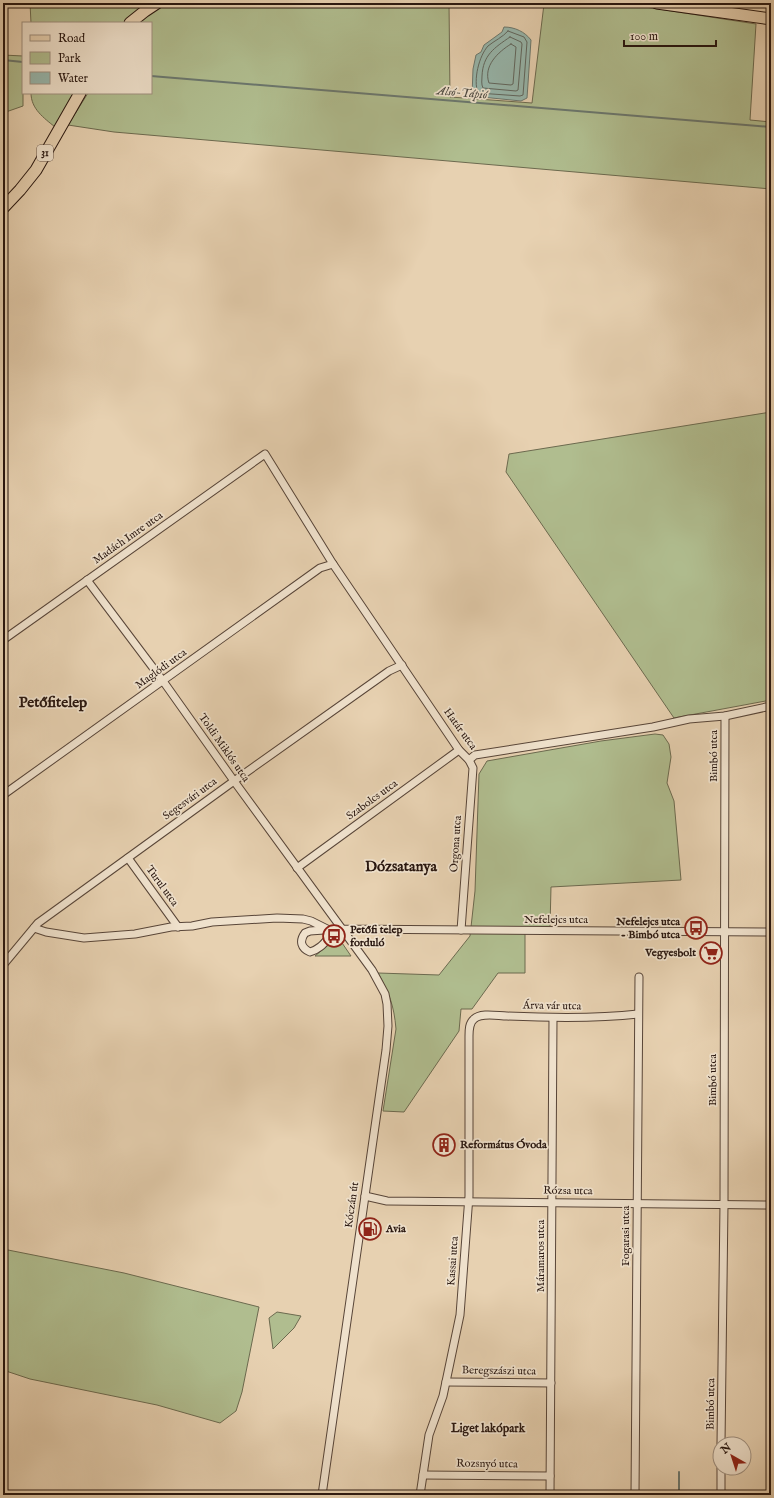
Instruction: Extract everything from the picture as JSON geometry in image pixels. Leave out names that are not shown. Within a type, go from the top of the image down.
[{"type":"main road","points":[[131,22],[145,10],[157,3]]},
{"type":"main road","points":[[656,3],[771,19]]},
{"type":"main road","name":"31","points":[[3,208],[36,170],[79,94]]},
{"type":"street","name":"Határ utca","points":[[265,454],[333,564],[459,750],[469,760],[475,755],[653,727],[689,719],[725,716],[771,706]]},
{"type":"street","name":"Madách Imre utca","points":[[3,640],[265,454]]},
{"type":"street","name":"Maglódi utca","points":[[3,795],[320,568],[333,564]]},
{"type":"street","name":"Toldi Miklós utca","points":[[87,580],[163,681],[340,929]]},
{"type":"street","name":"Segesvári utca","points":[[3,965],[38,923],[389,671],[402,665]]},
{"type":"street","name":"Bimbó utca","points":[[721,1436],[724,1204],[725,716]]},
{"type":"street","name":"Szabolcs utca","points":[[297,868],[459,750]]},
{"type":"street","name":"Orgona utca","points":[[461,930],[473,768],[469,760]]},
{"type":"street","name":"Turul utca","points":[[128,858],[178,926]]},
{"type":"street","points":[[34,928],[46,932],[84,938],[135,934],[178,926],[192,926],[212,922],[277,918],[304,919],[330,930]]},
{"type":"street","name":"Nefelejcs utca","points":[[340,929],[331,934],[320,948],[315,951],[310,952],[304,949],[302,945],[301,941],[305,933],[310,931],[340,929],[771,932]]},
{"type":"street","name":"Kóczán út","points":[[322,1495],[386,1050],[388,1015],[385,994],[374,974],[340,929]]},
{"type":"street","name":"Fogarasi utca","points":[[635,1495],[638,977]]},
{"type":"street","name":"Árva vár utca","points":[[470,1025],[474,1019],[480,1016],[554,1018],[638,1014]]},
{"type":"street","name":"Máramaros utca","points":[[550,1495],[554,1018]]},
{"type":"street","name":"Kassai utca","points":[[420,1495],[429,1435],[443,1396],[460,1315],[468,1201],[470,1025]]},
{"type":"street","name":"Rózsa utca","points":[[365,1196],[387,1201],[771,1204]]},
{"type":"street","name":"Beregszászi utca","points":[[446,1382],[551,1383]]},
{"type":"street","name":"Rozsnyó utca","points":[[423,1475],[550,1476]]},
{"type":"street","points":[[721,1476],[721,1495]]},
{"type":"green space","points":[[30,3],[149,3],[124,22],[31,22]]},
{"type":"green space","points":[[168,3],[449,3],[450,97],[532,103],[544,4],[639,6],[756,24],[750,120],[771,122],[771,189],[114,132],[68,125],[87,94],[152,94],[152,22],[139,22],[153,11]]},
{"type":"green space","points":[[3,55],[22,56],[23,106],[3,113]]},
{"type":"green space","points":[[31,94],[74,94],[55,127],[39,113],[33,104]]},
{"type":"green space","points":[[771,412],[771,700],[674,718],[506,472],[509,454]]},
{"type":"green space","points":[[655,734],[663,735],[669,744],[671,757],[667,783],[674,801],[681,880],[551,887],[550,927],[525,928],[525,973],[498,973],[472,1009],[461,1009],[459,1031],[404,1112],[383,1111],[396,1029],[394,1013],[390,1000],[378,973],[439,975],[470,936],[475,891],[479,774],[487,761],[601,741]]},
{"type":"green space","points":[[338,937],[351,956],[315,956]]},
{"type":"green space","points":[[3,1249],[124,1273],[259,1307],[242,1392],[236,1411],[220,1423],[157,1405],[30,1379],[3,1370]]},
{"type":"green space","points":[[277,1312],[301,1316],[294,1328],[273,1349],[269,1318]]},
{"type":"water","points":[[504,27],[519,30],[531,40],[527,98],[521,101],[472,96],[473,69],[476,55],[481,52],[484,45],[502,32]]},
{"type":"waterway","name":"Alsó-Tápió","points":[[3,60],[22,62]]},
{"type":"waterway","name":"Alsó-Tápió","points":[[152,76],[771,127]]},
{"type":"waterway","points":[[679,1472],[679,1495]]},
{"type":"place","name":"Nefelejcs utca - Bimbó utca","points":[[696,928]]},
{"type":"place","name":"Petőfi telep forduló","points":[[334,936]]},
{"type":"place","name":"Vegyesbolt","points":[[711,953]]},
{"type":"place","name":"Református Óvoda","points":[[444,1145]]},
{"type":"place","name":"Avia","points":[[370,1229]]},
{"type":"district","name":"Petőfitelep","points":[[53,702]]},
{"type":"district","name":"Dózsatanya","points":[[401,866]]},
{"type":"district","name":"Liget lakópark","points":[[488,1428]]}]
